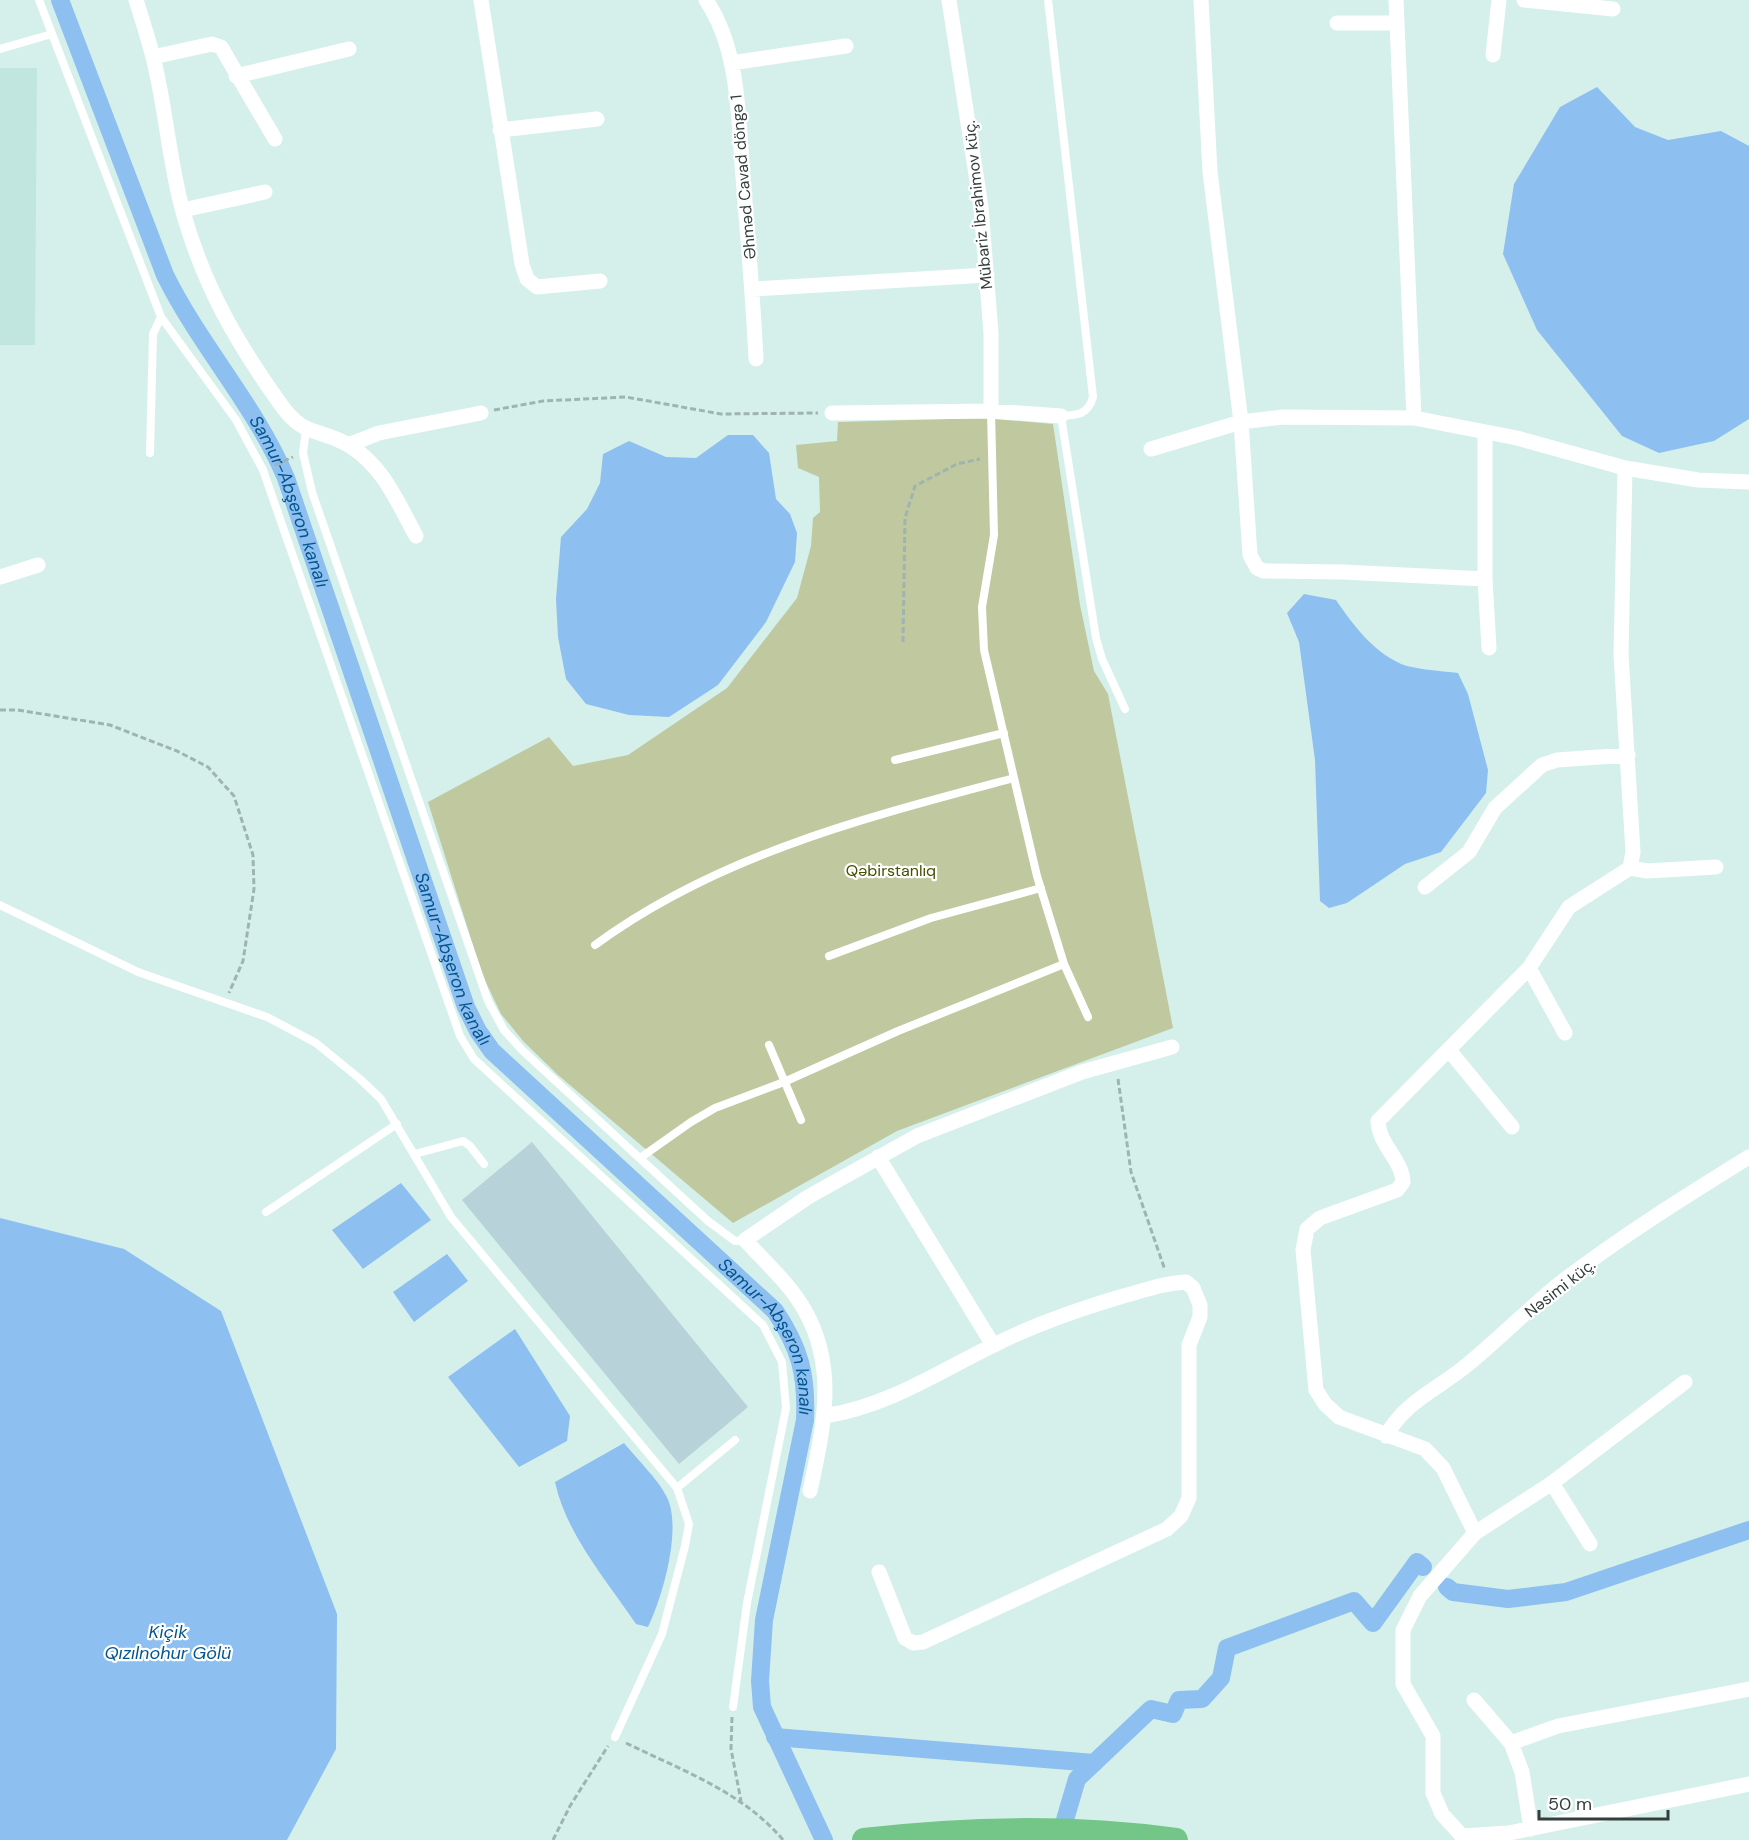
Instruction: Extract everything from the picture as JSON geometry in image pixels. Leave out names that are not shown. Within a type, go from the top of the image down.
[{"type":"highway","points":[[864,1840],[946,1833],[1066,1831],[1176,1840]]},
{"type":"street","points":[[136,0],[153,57],[183,210],[195,249],[228,327],[280,404],[306,430],[348,445],[380,471],[416,536]]},
{"type":"street","points":[[481,0],[522,264],[527,279],[537,286],[600,281]]},
{"type":"street","name":"Əhməd Cavad döngə 1","points":[[706,0],[722,31],[737,105],[753,290],[756,360]]},
{"type":"street","name":"Mübariz İbrahimov küç.","points":[[950,0],[981,207],[987,275],[991,411]]},
{"type":"street","points":[[1201,0],[1210,172],[1240,422],[1250,555],[1257,568],[1264,571],[1343,572],[1485,579]]},
{"type":"street","points":[[1396,0],[1414,418]]},
{"type":"street","points":[[1493,55],[1499,0]]},
{"type":"street","points":[[1524,0],[1613,9]]},
{"type":"street","points":[[1337,23],[1396,22]]},
{"type":"street","points":[[153,57],[212,44],[221,47],[275,139]]},
{"type":"street","points":[[730,63],[846,46]]},
{"type":"street","points":[[236,76],[349,49]]},
{"type":"street","points":[[500,130],[597,119]]},
{"type":"street","points":[[183,210],[265,192]]},
{"type":"street","points":[[753,290],[987,275]]},
{"type":"street","points":[[832,413],[991,411],[1061,416]]},
{"type":"street","points":[[348,445],[379,433],[481,413]]},
{"type":"street","points":[[1151,449],[1240,422],[1283,417],[1414,418],[1485,432],[1625,468],[1698,480],[1749,482]]},
{"type":"street","points":[[1485,432],[1485,579],[1489,648]]},
{"type":"street","points":[[1625,468],[1621,655],[1633,852],[1630,868]]},
{"type":"street","points":[[0,577],[38,565]]},
{"type":"street","points":[[1425,887],[1469,852],[1495,808],[1542,765],[1557,760],[1628,754]]},
{"type":"street","points":[[1475,1533],[1443,1468],[1425,1449],[1339,1417],[1325,1404],[1316,1390],[1303,1250],[1306,1230],[1320,1218],[1397,1190],[1403,1182],[1402,1174],[1379,1135],[1378,1121],[1529,968],[1569,907],[1630,868],[1647,871],[1716,867]]},
{"type":"street","points":[[1529,968],[1565,1033]]},
{"type":"street","points":[[810,1491],[825,1416],[825,1370],[805,1310],[745,1240],[808,1197],[917,1136],[1023,1094],[1172,1047]]},
{"type":"street","points":[[1449,1050],[1512,1127]]},
{"type":"street","name":"Nəsimi küç.","points":[[1386,1436],[1394,1420],[1409,1405],[1466,1366],[1563,1281],[1749,1156]]},
{"type":"street","points":[[879,1157],[993,1345]]},
{"type":"street","points":[[825,1416],[858,1411],[885,1401],[993,1345],[1055,1318],[1170,1283],[1186,1282],[1193,1288],[1200,1305],[1200,1317],[1189,1345],[1188,1497],[1180,1516],[1167,1529],[923,1642],[913,1643],[905,1638],[879,1572]]},
{"type":"street","points":[[1685,1382],[1552,1483],[1475,1533],[1420,1596],[1403,1630],[1403,1684],[1433,1736],[1433,1793],[1442,1814],[1462,1836],[1510,1837],[1531,1829],[1749,1784]]},
{"type":"street","points":[[1552,1483],[1590,1544]]},
{"type":"street","points":[[1511,1743],[1558,1726],[1749,1689]]},
{"type":"street","points":[[1474,1700],[1511,1743],[1522,1772],[1531,1829]]},
{"type":"lane","points":[[39,0],[161,317],[236,420],[263,470],[460,1036],[474,1059],[763,1325],[782,1362],[786,1408],[747,1602],[733,1707]]},
{"type":"lane","points":[[1048,0],[1093,397],[1090,407],[1080,414],[1061,416],[1096,638],[1102,659],[1125,708]]},
{"type":"lane","points":[[0,49],[51,34]]},
{"type":"lane","points":[[150,453],[153,334],[161,317]]},
{"type":"lane","points":[[991,411],[994,535],[982,607],[984,650],[1041,888],[1064,964],[1088,1017]]},
{"type":"lane","points":[[306,430],[303,453],[312,492],[488,1001],[504,1030],[522,1050],[724,1235],[735,1241],[745,1240]]},
{"type":"lane","points":[[895,760],[1004,733]]},
{"type":"lane","points":[[595,945],[650,907],[750,860],[850,822],[1014,778]]},
{"type":"lane","points":[[829,956],[931,918],[1041,888]]},
{"type":"lane","points":[[0,905],[138,972],[267,1017],[315,1043],[381,1099],[451,1217],[677,1488],[689,1524],[685,1546],[662,1634],[615,1737]]},
{"type":"lane","points":[[640,1158],[715,1108],[784,1082],[898,1031],[1064,964]]},
{"type":"lane","points":[[769,1045],[801,1120]]},
{"type":"lane","points":[[266,1212],[397,1124]]},
{"type":"lane","points":[[415,1154],[463,1141],[484,1164]]},
{"type":"lane","points":[[677,1488],[735,1440]]},
{"type":"path","points":[[481,413],[543,401],[626,397],[721,414],[832,413]]},
{"type":"path","points":[[263,470],[303,453]]},
{"type":"path","points":[[903,642],[905,518],[915,486],[957,464],[991,458]]},
{"type":"path","points":[[0,711],[18,710],[110,725],[177,751],[208,767],[234,796],[253,855],[254,889],[243,961],[225,1001]]},
{"type":"path","points":[[1116,1063],[1131,1172],[1170,1283]]},
{"type":"path","points":[[733,1707],[731,1749],[741,1801]]},
{"type":"path","points":[[553,1840],[570,1806],[615,1737],[741,1801],[767,1821],[783,1840]]},
{"type":"shaded area","points":[[0,68],[37,68],[35,345],[0,345]]},
{"type":"green space","name":"Qəbirstanlıq","points":[[982,418],[1053,424],[1080,605],[1094,671],[1108,694],[1173,1028],[897,1131],[733,1223],[558,1075],[524,1042],[501,1014],[482,974],[428,802],[549,737],[573,766],[628,755],[727,688],[797,598],[811,546],[813,518],[820,512],[819,477],[798,468],[796,445],[837,441],[838,422]]},
{"type":"water","points":[[1597,87],[1635,127],[1668,140],[1721,131],[1749,146],[1749,419],[1714,441],[1659,453],[1622,436],[1537,330],[1503,254],[1514,184],[1560,107]]},
{"type":"water","points":[[728,435],[753,435],[769,453],[776,499],[790,514],[797,533],[795,562],[766,622],[718,685],[669,717],[629,715],[586,704],[566,679],[558,637],[556,599],[561,537],[587,509],[600,483],[603,454],[629,441],[666,457],[696,458]]},
{"type":"water","points":[[1304,594],[1336,600],[1366,639],[1396,661],[1407,666],[1458,673],[1468,694],[1488,770],[1486,793],[1441,852],[1405,864],[1347,903],[1329,908],[1320,901],[1315,760],[1299,642],[1287,613]]},
{"type":"water","points":[[401,1183],[431,1220],[363,1269],[332,1230]]},
{"type":"water","name":"Kiçik Qızılnohur Gölü","points":[[0,1218],[124,1249],[221,1311],[337,1614],[336,1749],[287,1840],[0,1840]]},
{"type":"water","points":[[447,1254],[468,1281],[414,1322],[393,1292]]},
{"type":"water","points":[[515,1329],[570,1416],[567,1441],[519,1467],[448,1377]]},
{"type":"water","points":[[624,1443],[661,1487],[669,1502],[672,1515],[668,1565],[659,1599],[648,1627],[636,1624],[589,1556],[568,1520],[555,1482]]},
{"type":"building","points":[[532,1142],[748,1407],[679,1464],[462,1200]]},
{"type":"waterway","name":"Samur-Abşeron kanalı","points":[[60,0],[165,275],[194,326],[259,425],[286,478],[466,1007],[478,1031],[492,1051],[775,1311],[791,1337],[803,1375],[805,1420],[764,1620],[760,1681],[762,1707],[824,1840]]},
{"type":"waterway","points":[[1447,1587],[1453,1592],[1508,1599],[1566,1592],[1749,1530]]},
{"type":"waterway","points":[[1059,1840],[1077,1779],[1151,1709],[1173,1714],[1179,1700],[1202,1699],[1221,1678],[1227,1648],[1354,1601],[1373,1623],[1417,1562],[1423,1567]]},
{"type":"waterway","points":[[775,1737],[1094,1763]]}]
